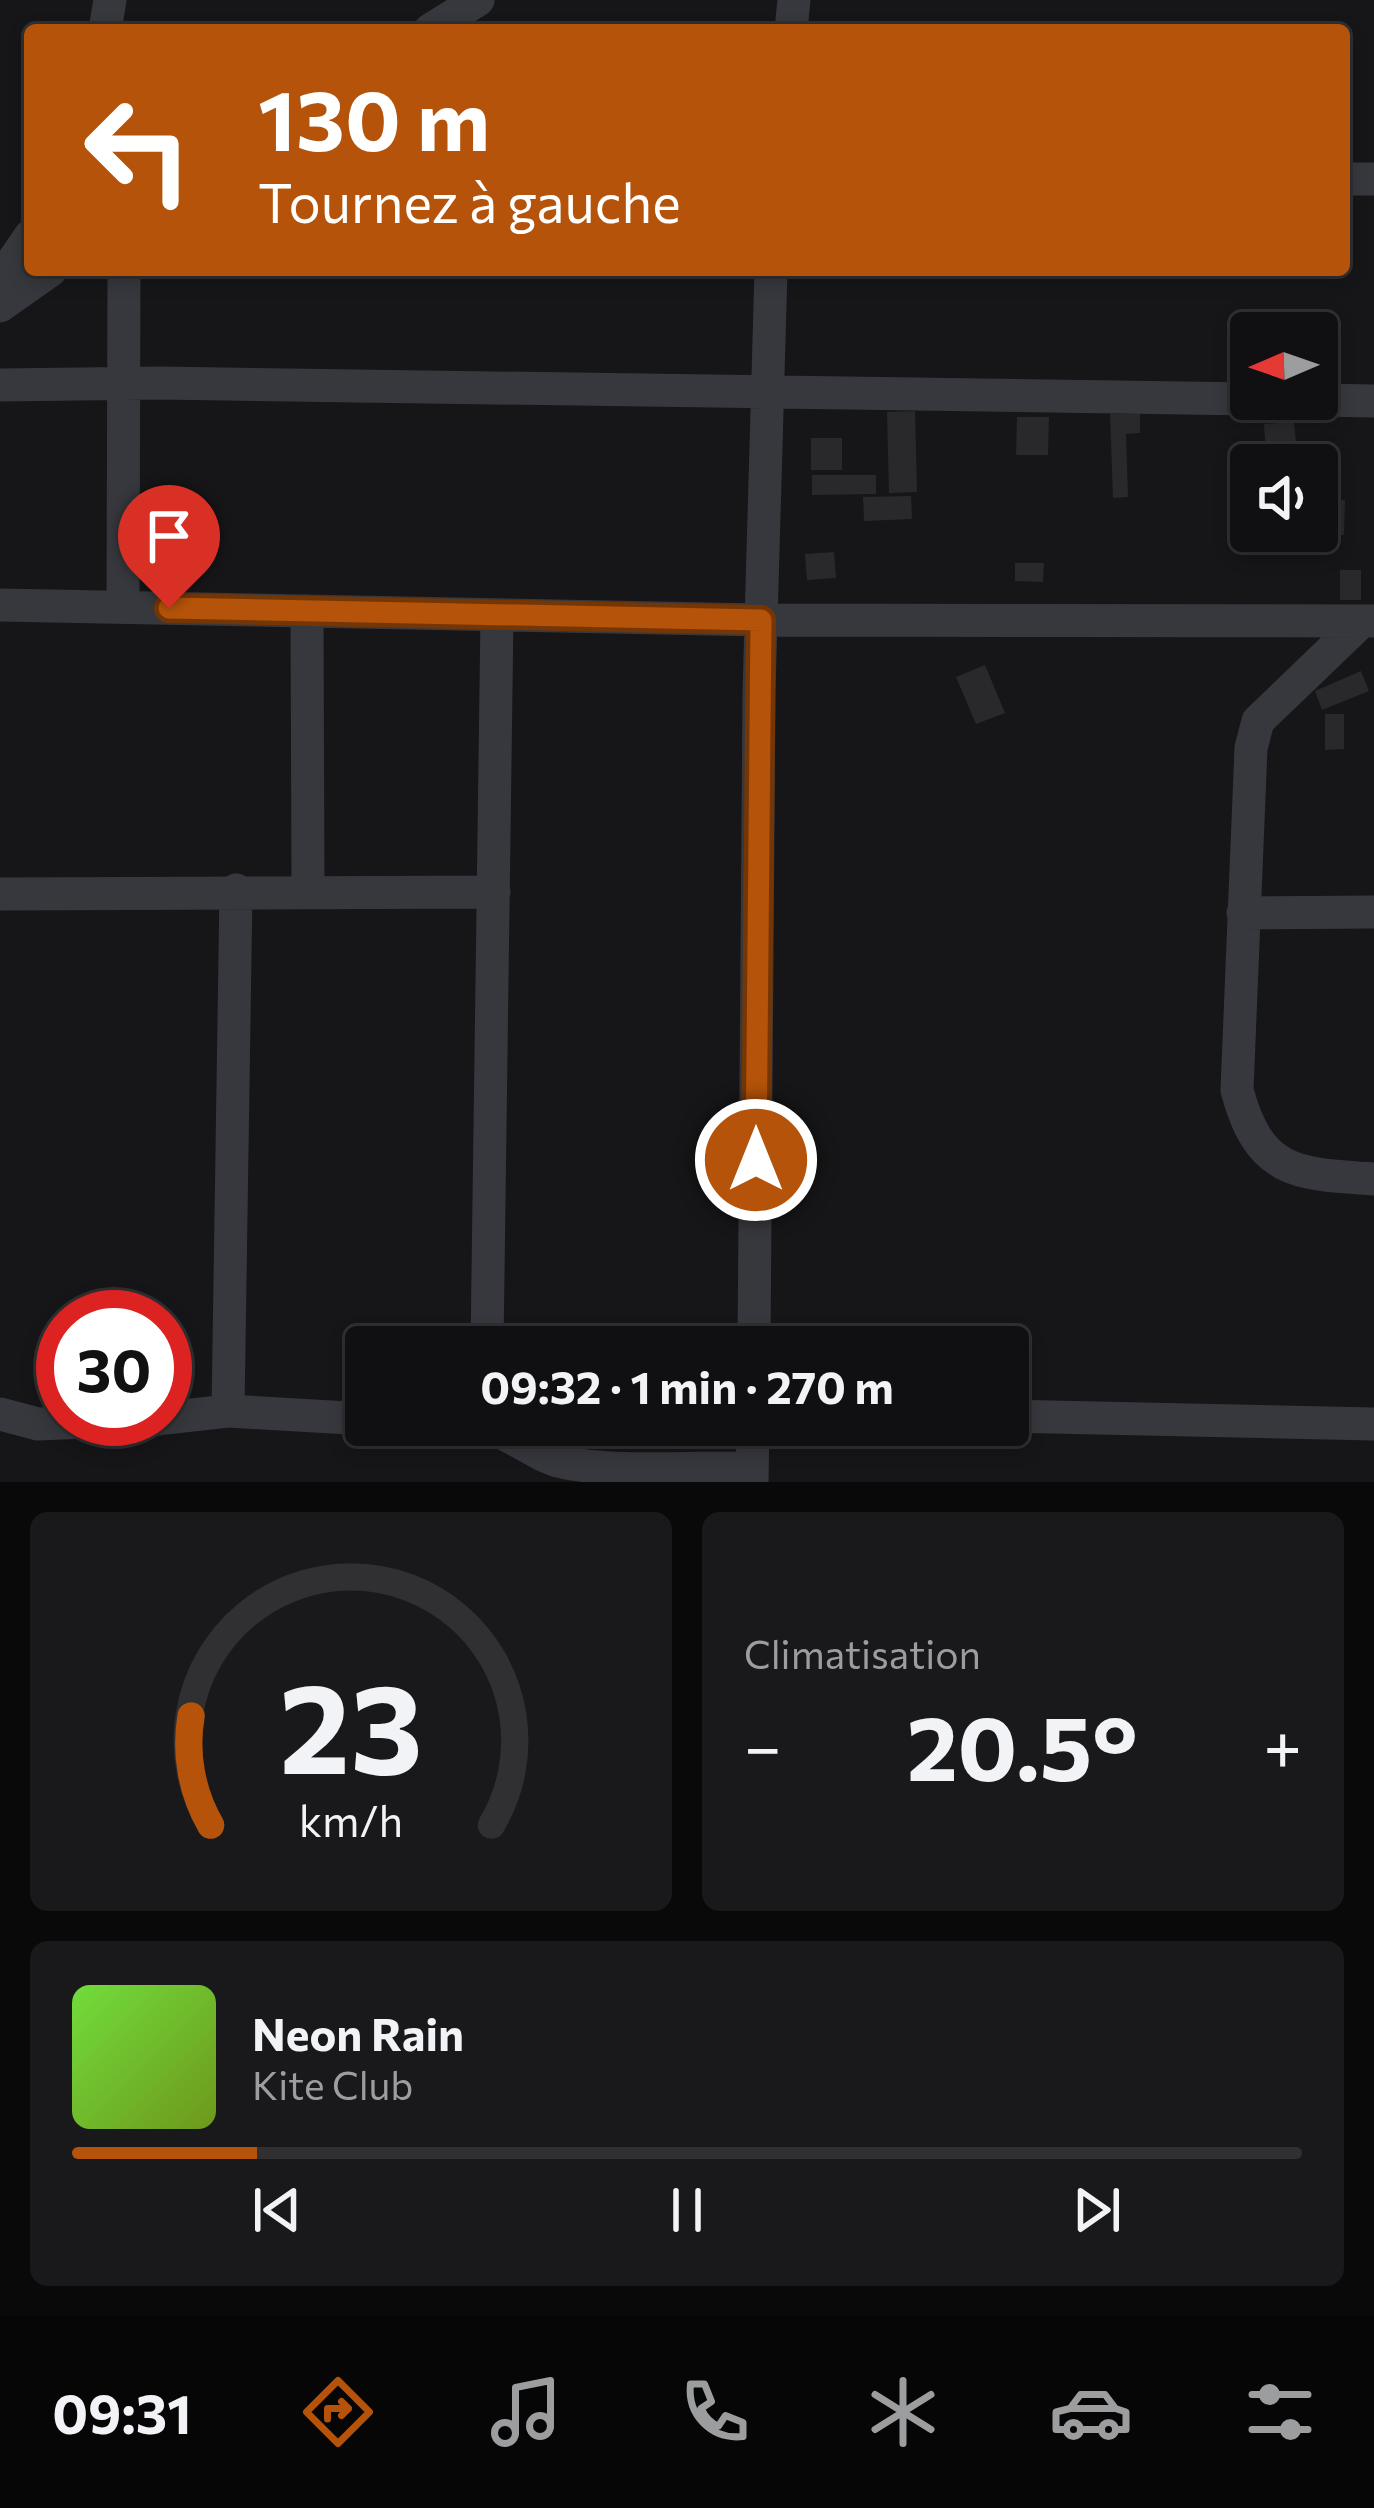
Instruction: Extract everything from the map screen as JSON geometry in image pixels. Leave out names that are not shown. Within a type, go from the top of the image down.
[{"type":"street","points":[[440,24],[478,0]]},
{"type":"street","points":[[0,280],[24,245]]},
{"type":"street","points":[[0,307],[43,276]]},
{"type":"street","points":[[124,276],[124,607]]},
{"type":"street","points":[[754,1326],[761,620],[771,276]]},
{"type":"street","points":[[0,386],[123,383],[1230,399]]},
{"type":"street","points":[[1338,400],[1374,401]]},
{"type":"street","points":[[0,605],[761,620],[1368,621]]},
{"type":"street","points":[[307,611],[308,890]]},
{"type":"street","points":[[487,1326],[497,615]]},
{"type":"street","points":[[1368,621],[1258,721],[1251,748],[1237,1090],[1244,1114],[1276,1163],[1301,1174],[1374,1179]]},
{"type":"street","points":[[228,1411],[236,890]]},
{"type":"street","points":[[0,894],[494,892]]},
{"type":"street","points":[[1243,914],[1374,912]]},
{"type":"street","points":[[192,1415],[228,1411],[345,1418]]},
{"type":"street","points":[[0,1414],[36,1423]]},
{"type":"street","points":[[1029,1416],[1374,1424]]},
{"type":"street","points":[[521,1446],[567,1464],[752,1475]]},
{"type":"building","points":[[915,411],[917,492],[889,493],[887,412]]},
{"type":"building","points":[[1110,414],[1140,414],[1140,433],[1126,434],[1128,497],[1113,498]]},
{"type":"building","points":[[1017,417],[1049,417],[1048,455],[1016,455]]},
{"type":"building","points":[[1294,422],[1296,444],[1265,444],[1264,424]]},
{"type":"building","points":[[811,438],[842,438],[842,470],[811,470]]},
{"type":"building","points":[[812,475],[876,475],[876,494],[812,495]]},
{"type":"building","points":[[911,496],[912,519],[864,521],[863,497]]},
{"type":"building","points":[[1338,500],[1345,500],[1344,535],[1338,535]]},
{"type":"building","points":[[834,552],[836,578],[807,580],[805,554]]},
{"type":"building","points":[[1015,563],[1044,563],[1043,582],[1015,581]]},
{"type":"building","points":[[1340,570],[1361,570],[1361,600],[1340,600]]},
{"type":"building","points":[[985,665],[1005,713],[976,724],[956,677]]},
{"type":"building","points":[[1361,671],[1369,691],[1322,710],[1315,691]]},
{"type":"building","points":[[1325,714],[1344,714],[1344,749],[1325,750]]},
{"type":"route","points":[[169,608],[761,620],[756,1160]]}]
